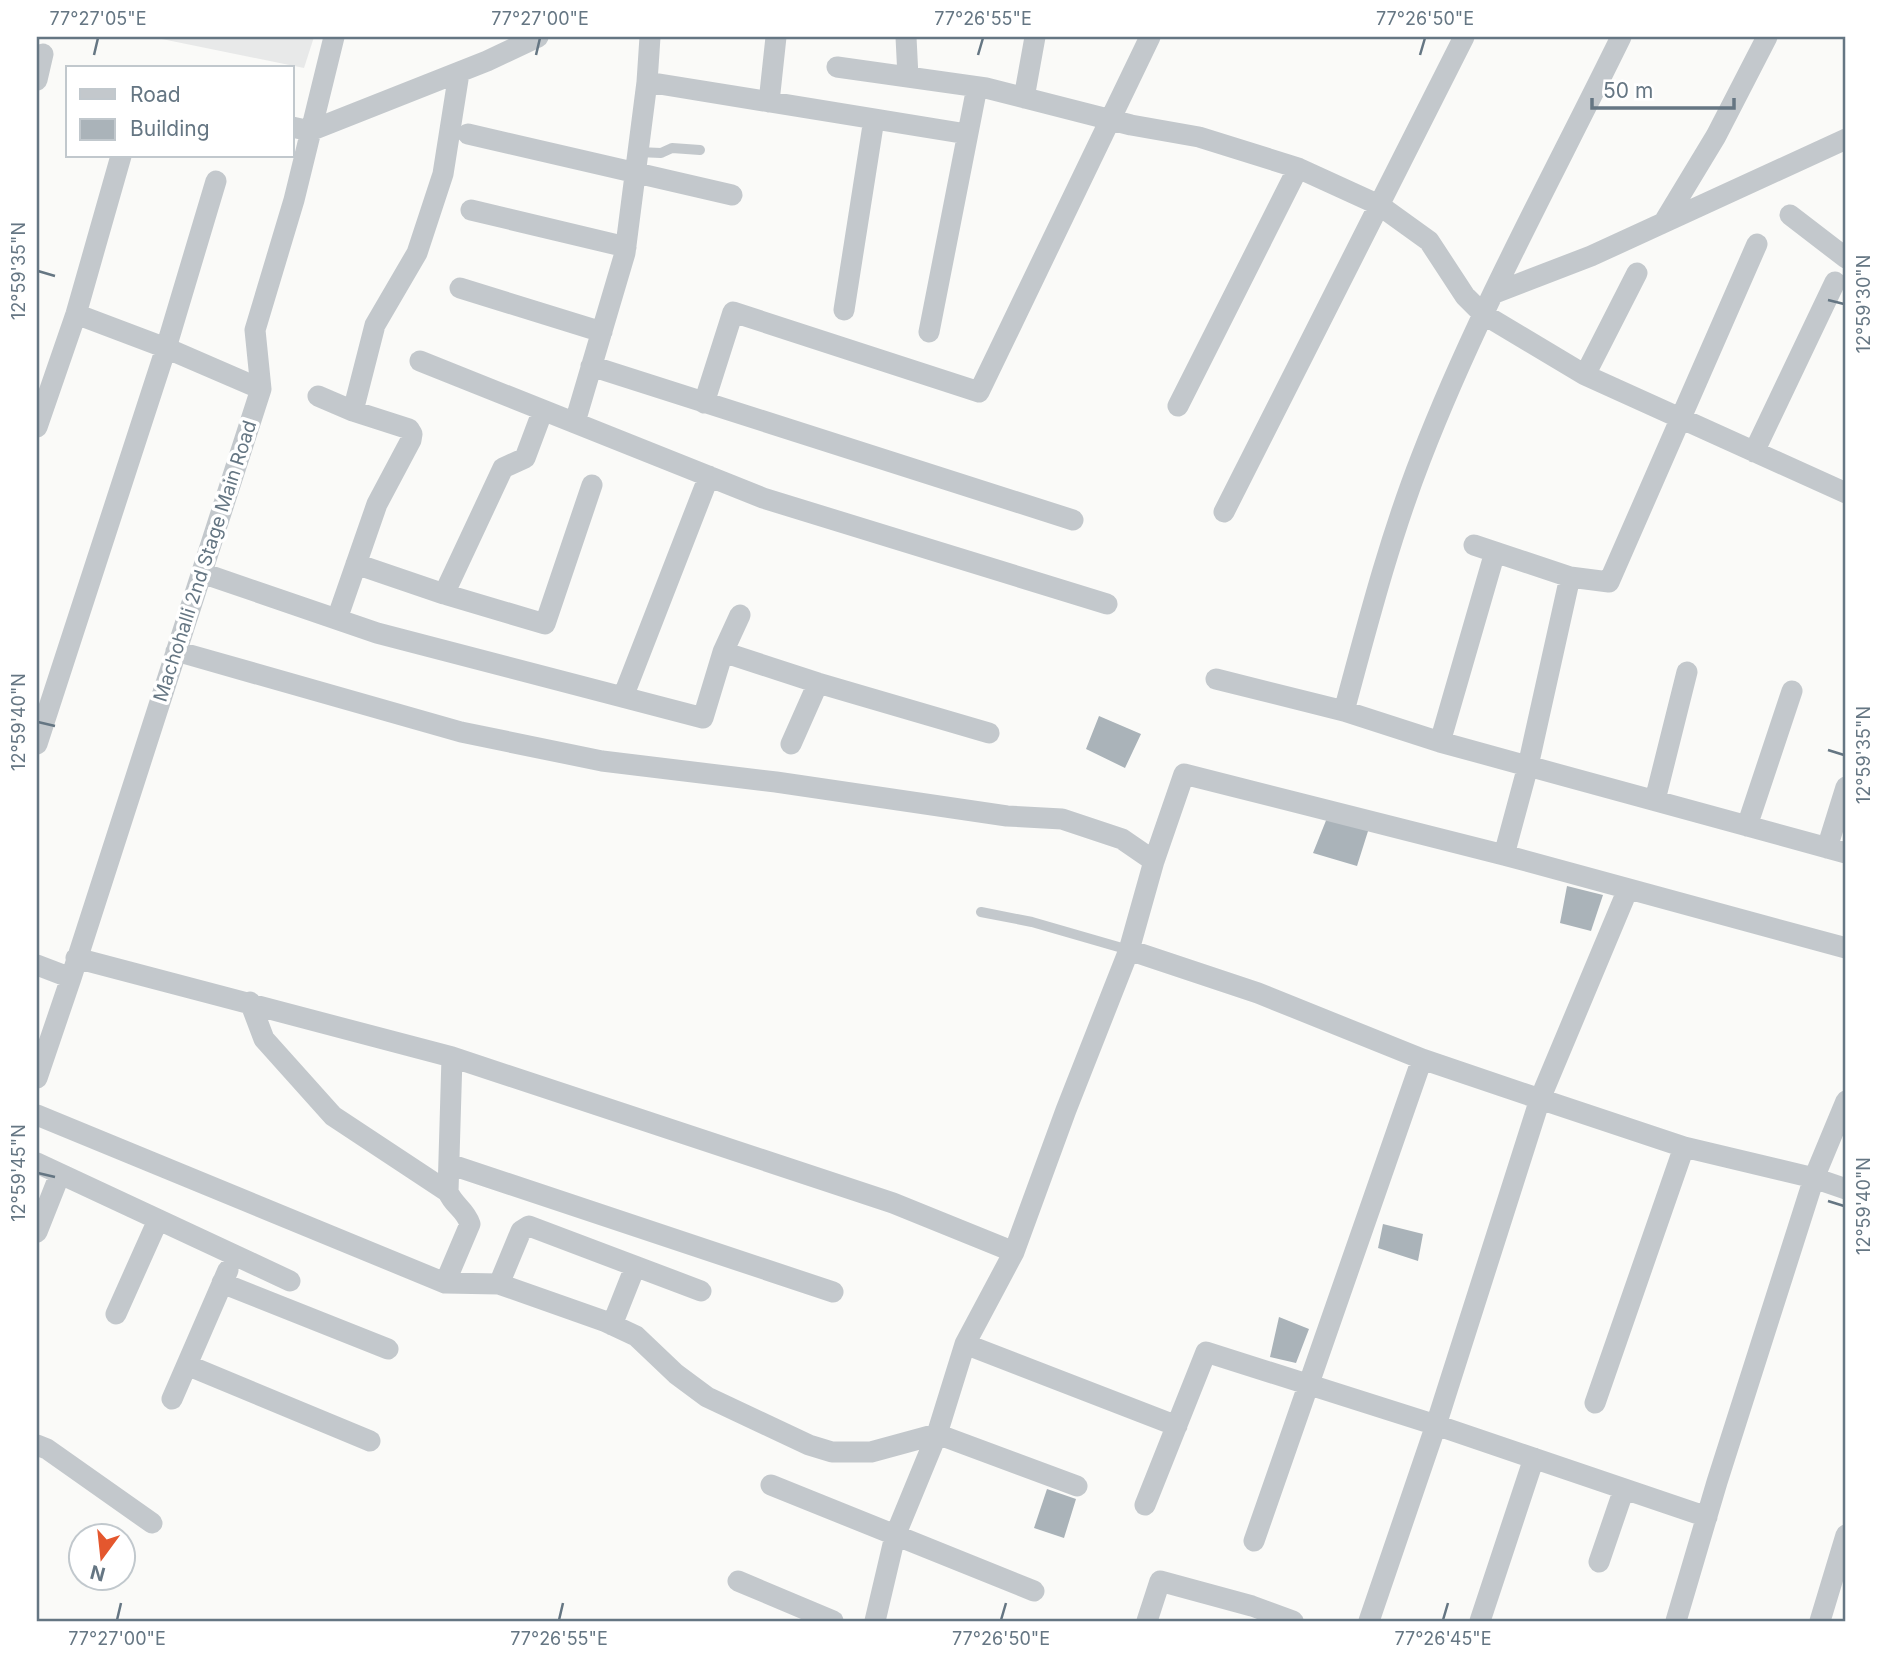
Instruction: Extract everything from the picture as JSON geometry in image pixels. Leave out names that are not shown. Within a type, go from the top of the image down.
[{"type":"street","name":"Machohalli 2nd Stage Main Road","points":[[37,1078],[261,388],[255,330],[294,200],[301,129],[334,37]]},
{"type":"street","points":[[301,129],[459,73],[538,37]]},
{"type":"street","points":[[575,422],[626,247],[647,82],[650,37]]},
{"type":"street","points":[[769,102],[776,37]]},
{"type":"street","points":[[906,37],[908,77]]},
{"type":"street","points":[[1024,98],[1035,37]]},
{"type":"street","points":[[704,403],[733,312],[979,392],[1150,37]]},
{"type":"street","points":[[1224,512],[1464,37]]},
{"type":"street","points":[[1343,711],[1394,532],[1422,456],[1483,314],[1621,37]]},
{"type":"street","points":[[1664,222],[1716,136],[1767,37]]},
{"type":"street","points":[[37,80],[43,54]]},
{"type":"street","points":[[838,67],[977,87],[1110,120],[1199,137],[1298,168],[1379,205],[1429,241],[1465,296],[1483,314],[1585,375],[1754,452],[1845,489]]},
{"type":"street","points":[[353,411],[375,325],[417,253],[443,174],[459,73]]},
{"type":"street","points":[[647,82],[967,134]]},
{"type":"street","points":[[929,332],[977,87]]},
{"type":"street","points":[[844,310],[874,119]]},
{"type":"street","points":[[468,134],[637,163],[732,195]]},
{"type":"street","points":[[1494,293],[1591,256],[1846,139]]},
{"type":"street","points":[[37,427],[76,314],[120,158]]},
{"type":"street","points":[[1178,406],[1298,168]]},
{"type":"street","points":[[37,744],[166,348],[216,181]]},
{"type":"street","points":[[471,210],[626,247]]},
{"type":"street","points":[[1790,215],[1846,258]]},
{"type":"street","points":[[1474,545],[1570,577],[1609,582],[1757,244]]},
{"type":"street","points":[[1585,375],[1637,273]]},
{"type":"street","points":[[1754,452],[1835,282]]},
{"type":"street","points":[[460,288],[602,331]]},
{"type":"street","points":[[76,314],[261,388]]},
{"type":"street","points":[[420,361],[788,507],[1107,604]]},
{"type":"street","points":[[592,366],[1073,520]]},
{"type":"street","points":[[318,396],[353,411],[409,429],[412,434],[377,505],[337,619]]},
{"type":"street","points":[[444,594],[503,468],[525,458],[543,410]]},
{"type":"street","points":[[623,696],[709,476]]},
{"type":"street","points":[[356,564],[545,624],[592,485]]},
{"type":"street","points":[[1440,742],[1494,552]]},
{"type":"street","points":[[201,573],[377,633],[703,718],[723,652],[740,615]]},
{"type":"street","points":[[1504,855],[1528,766],[1570,577]]},
{"type":"street","points":[[176,651],[461,732],[602,761],[776,782],[1007,816],[1062,820],[1122,838],[1154,860]]},
{"type":"street","points":[[723,652],[989,733]]},
{"type":"street","points":[[1655,800],[1687,672]]},
{"type":"street","points":[[1216,679],[1343,711],[1440,742],[1837,850],[1846,787]]},
{"type":"street","points":[[791,744],[818,683]]},
{"type":"street","points":[[1747,826],[1792,691]]},
{"type":"street","points":[[875,1621],[895,1536],[937,1434],[965,1344],[1014,1252],[1129,950],[1154,860],[1184,774],[1504,855],[1846,948]]},
{"type":"street","points":[[1369,1621],[1436,1426],[1540,1099],[1628,889]]},
{"type":"street","points":[[1129,950],[1258,993],[1422,1059],[1540,1099],[1685,1147],[1814,1178],[1846,1189]]},
{"type":"street","points":[[37,965],[74,968],[250,1002],[452,1057],[893,1203],[1014,1252]]},
{"type":"street","points":[[250,1002],[264,1039],[333,1116],[448,1192]]},
{"type":"street","points":[[445,1283],[470,1224],[466,1212],[452,1200],[448,1192],[452,1057]]},
{"type":"street","points":[[1254,1541],[1422,1059]]},
{"type":"street","points":[[1676,1621],[1814,1178],[1846,1101]]},
{"type":"street","points":[[37,1115],[445,1283],[499,1284],[612,1325],[636,1336],[676,1374],[707,1397],[809,1445],[832,1452],[871,1452],[937,1434],[1077,1486]]},
{"type":"street","points":[[1595,1403],[1685,1147]]},
{"type":"street","points":[[37,1163],[290,1281]]},
{"type":"street","points":[[449,1164],[833,1292]]},
{"type":"street","points":[[37,1232],[60,1174]]},
{"type":"street","points":[[116,1314],[158,1220]]},
{"type":"street","points":[[499,1284],[521,1231],[529,1226],[701,1291]]},
{"type":"street","points":[[172,1399],[234,1255]]},
{"type":"street","points":[[612,1325],[635,1267]]},
{"type":"street","points":[[222,1283],[388,1349]]},
{"type":"street","points":[[965,1344],[1177,1426]]},
{"type":"street","points":[[1145,1505],[1206,1352],[1707,1517]]},
{"type":"street","points":[[187,1365],[370,1441]]},
{"type":"street","points":[[37,1446],[47,1449],[152,1523]]},
{"type":"street","points":[[1480,1621],[1534,1458]]},
{"type":"street","points":[[771,1485],[1034,1591]]},
{"type":"street","points":[[1599,1562],[1625,1489]]},
{"type":"street","points":[[1819,1621],[1846,1535]]},
{"type":"street","points":[[738,1581],[833,1621]]},
{"type":"street","points":[[1147,1621],[1160,1581],[1252,1606],[1293,1621]]},
{"type":"lane","points":[[637,163],[672,148],[699,150]]},
{"type":"lane","points":[[981,912],[1043,925],[1129,950]]},
{"type":"shaded area","points":[[152,37],[314,37],[304,68]]},
{"type":"building","points":[[1099,716],[1141,734],[1125,768],[1086,749]]},
{"type":"building","points":[[1327,818],[1369,828],[1357,866],[1313,853]]},
{"type":"building","points":[[1567,886],[1603,895],[1591,931],[1560,923]]},
{"type":"building","points":[[1383,1224],[1423,1234],[1418,1261],[1378,1248]]},
{"type":"building","points":[[1279,1317],[1309,1329],[1296,1363],[1270,1357]]},
{"type":"building","points":[[1047,1489],[1076,1499],[1064,1538],[1034,1528]]}]
